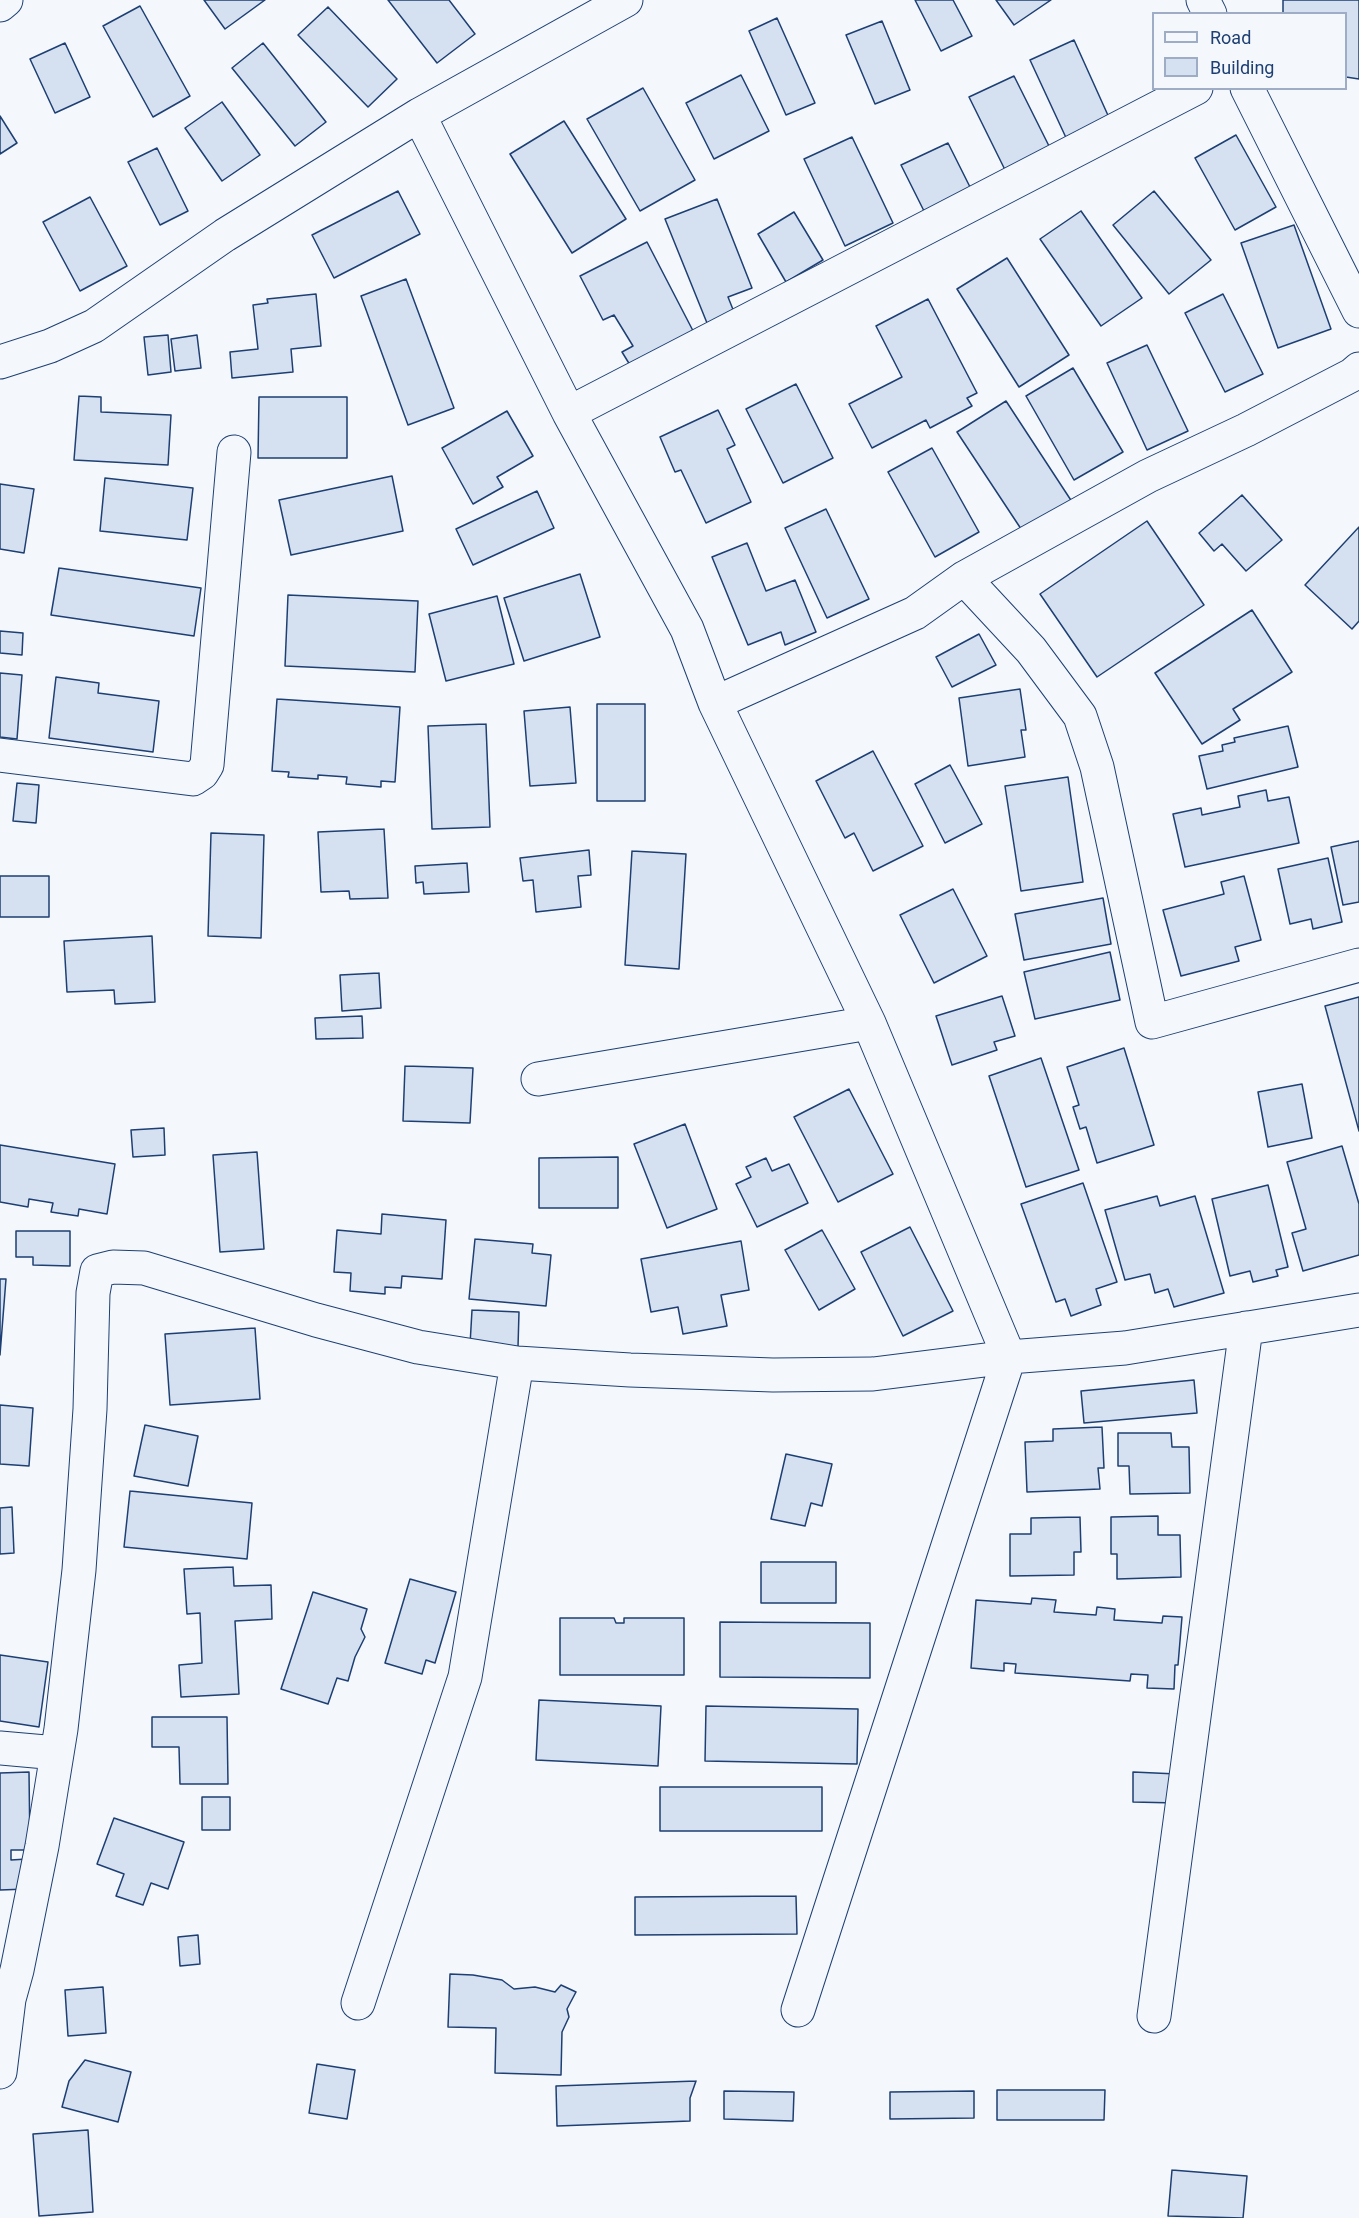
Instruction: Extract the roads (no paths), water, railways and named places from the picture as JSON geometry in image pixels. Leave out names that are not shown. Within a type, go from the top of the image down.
[{"type":"street","points":[[0,5],[6,0]]},
{"type":"street","points":[[0,362],[50,346],[94,326],[225,235],[419,115],[626,0]]},
{"type":"street","points":[[569,413],[1192,90]]},
{"type":"street","points":[[1248,90],[1359,311]]},
{"type":"street","points":[[419,115],[569,413],[687,629],[715,703],[869,1023],[1009,1357],[798,2010]]},
{"type":"street","points":[[715,703],[915,613],[964,578],[1148,476],[1357,376]]},
{"type":"street","points":[[0,755],[192,779],[202,773],[207,765],[234,452]]},
{"type":"street","points":[[964,578],[1031,650],[1080,716],[1097,767],[1152,1022],[1359,965]]},
{"type":"street","points":[[538,1079],[869,1023]]},
{"type":"street","points":[[0,2072],[5,2000],[17,1970],[57,1753],[79,1570],[90,1409],[93,1293],[97,1271],[113,1267],[144,1268],[316,1320],[417,1347],[517,1364],[773,1375],[873,1374],[1009,1357],[1125,1348],[1359,1310]]},
{"type":"street","points":[[1154,2016],[1246,1328]]},
{"type":"street","points":[[358,2002],[465,1677],[517,1364]]},
{"type":"street","points":[[0,1748],[57,1753]]}]
